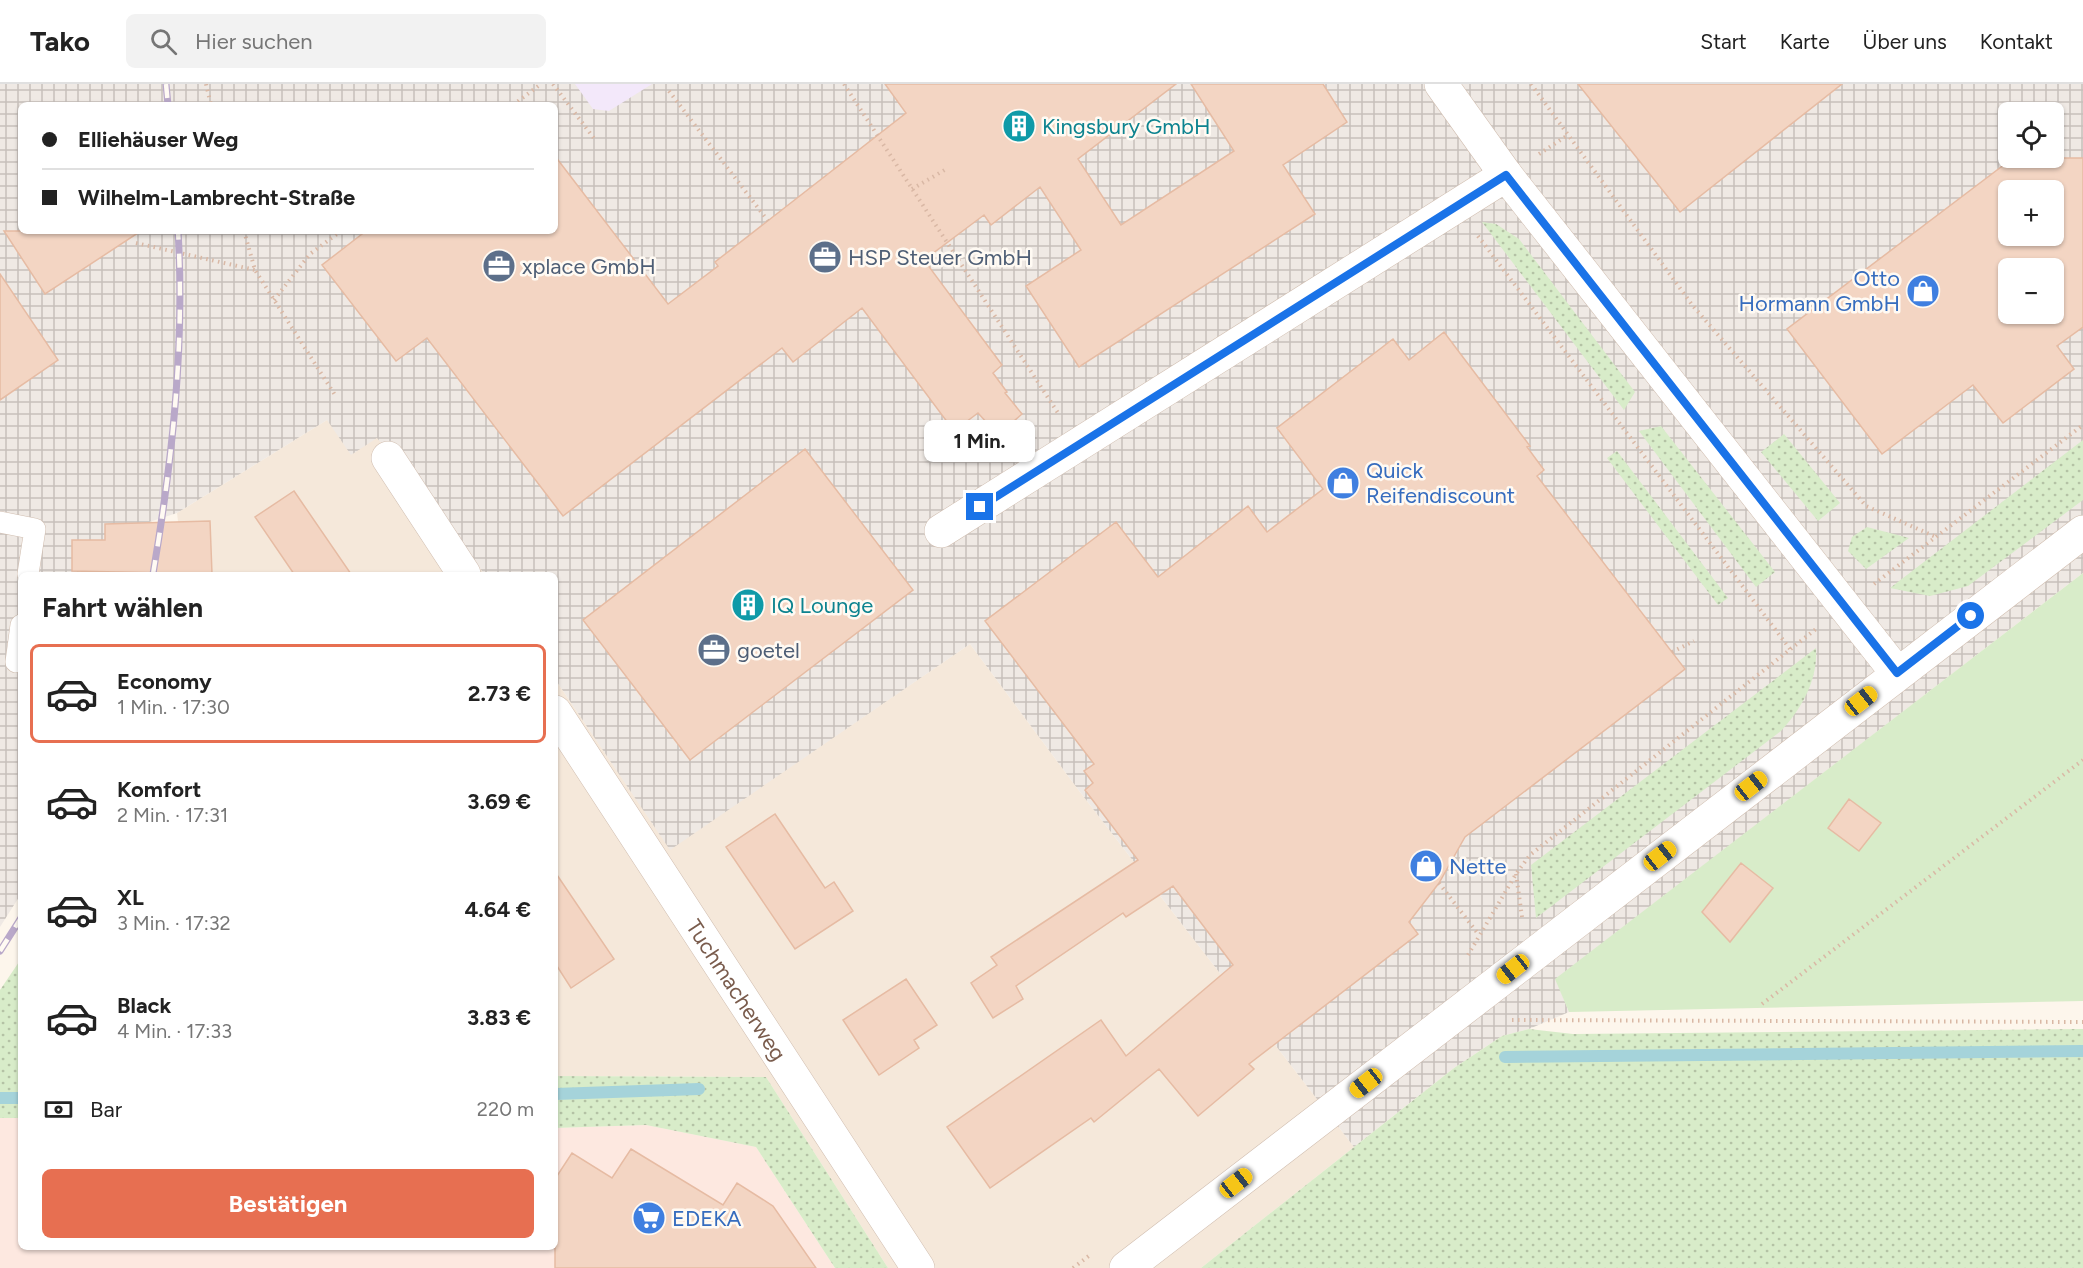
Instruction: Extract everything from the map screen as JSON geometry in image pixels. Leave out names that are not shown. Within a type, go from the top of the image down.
[{"type":"street","points":[[1441,84],[1506,175],[1897,673]]},
{"type":"street","points":[[941,531],[1506,175]]},
{"type":"street","points":[[388,458],[463,572]]},
{"type":"street","points":[[1125,1268],[2083,532]]},
{"type":"street","name":"Tuchmacherweg","points":[[558,717],[918,1268]]},
{"type":"lane","points":[[0,522],[35,529],[28,572]]},
{"type":"lane","points":[[15,662],[18,644]]},
{"type":"path","points":[[206,84],[210,102]]},
{"type":"path","points":[[517,102],[541,84]]},
{"type":"path","points":[[554,84],[596,141]]},
{"type":"path","points":[[844,84],[1078,444]]},
{"type":"path","points":[[1531,84],[1693,306],[1866,506],[1936,537]]},
{"type":"path","points":[[669,91],[768,221]]},
{"type":"path","points":[[912,189],[948,168]]},
{"type":"path","points":[[1456,207],[1791,649]]},
{"type":"path","points":[[245,234],[255,270],[335,394]]},
{"type":"path","points":[[274,300],[310,254],[337,234]]},
{"type":"path","points":[[136,243],[255,270]]},
{"type":"path","points":[[1516,874],[1530,855],[1845,606],[2083,425]]},
{"type":"path","points":[[1672,652],[1694,641]]},
{"type":"path","points":[[1762,1004],[2083,760]]},
{"type":"path","points":[[1439,883],[1479,935]]},
{"type":"path","points":[[1508,1020],[2083,1022]]},
{"type":"shaded area","points":[[0,84],[2083,84],[2083,573],[1556,979],[1569,1012],[1529,1029],[1502,1036],[1454,1068],[1354,1147],[1080,792],[970,644],[670,850],[558,683],[558,572],[483,572],[454,530],[377,438],[351,455],[327,420],[177,513],[143,524],[137,572],[18,572],[18,899],[0,927]]},
{"type":"shaded area","points":[[575,84],[652,84],[609,111],[593,109]]},
{"type":"shaded area","points":[[327,420],[377,437],[454,530],[483,572],[175,572],[179,530],[177,513]]},
{"type":"shaded area","points":[[970,644],[1080,792],[1354,1147],[1201,1268],[888,1268],[766,1077],[558,1076],[558,683],[670,849]]},
{"type":"shaded area","points":[[0,1118],[18,1118],[18,1250],[558,1250],[558,1128],[646,1125],[756,1147],[835,1268],[0,1268]]},
{"type":"green space","points":[[1482,222],[1496,224],[1519,239],[1635,392],[1624,410]]},
{"type":"green space","points":[[1661,426],[1775,572],[1756,587],[1639,431]]},
{"type":"green space","points":[[1784,434],[1840,503],[1818,521],[1761,452]]},
{"type":"green space","points":[[2083,440],[2083,500],[1968,586],[1930,596],[1890,588]]},
{"type":"green space","points":[[1617,451],[1728,598],[1718,605],[1607,458]]},
{"type":"green space","points":[[1867,527],[1909,538],[1866,569],[1848,551],[1852,537]]},
{"type":"green space","points":[[2083,573],[2083,1001],[1569,1012],[1555,979]]},
{"type":"green space","points":[[1816,648],[1814,671],[1807,693],[1796,713],[1781,731],[1536,918],[1531,865]]},
{"type":"green space","points":[[18,963],[18,1118],[0,1118],[0,990]]},
{"type":"green space","points":[[1529,1029],[1573,1034],[2083,1029],[2083,1268],[1201,1268],[1454,1068],[1502,1036]]},
{"type":"green space","points":[[558,1076],[766,1077],[888,1268],[835,1268],[756,1147],[646,1125],[558,1128]]},
{"type":"building","points":[[885,84],[1176,84],[1078,159],[1121,225],[1234,151],[1191,84],[1323,84],[1347,122],[1283,165],[1315,214],[1079,367],[1026,286],[1081,250],[1040,187],[991,225],[984,215],[924,260],[1002,365],[993,373],[1022,414],[998,435],[978,413],[954,431],[862,308],[793,362],[782,348],[563,516],[427,338],[396,361],[322,265],[362,234],[558,234],[558,160],[668,304],[718,266],[715,262],[906,113]]},
{"type":"building","points":[[1578,84],[1842,84],[1680,212]]},
{"type":"building","name":"Otto Hormann GmbH","points":[[2064,158],[2083,158],[2083,327],[2057,346],[2074,369],[2003,423],[1973,385],[1882,454],[1787,329],[2000,168],[2064,168]]},
{"type":"building","points":[[4,231],[18,231],[18,234],[136,234],[45,294]]},
{"type":"building","points":[[0,274],[58,360],[0,400]]},
{"type":"building","points":[[1444,332],[1530,446],[1527,447],[1544,470],[1537,476],[1685,669],[1465,837],[1439,883],[1409,922],[1418,934],[1249,1064],[1254,1069],[1198,1116],[1159,1069],[1094,1122],[1091,1118],[990,1188],[947,1127],[1101,1020],[1126,1056],[1233,965],[1173,886],[1126,917],[1123,913],[1016,986],[1023,999],[993,1018],[971,983],[997,965],[991,957],[1138,860],[1085,790],[1093,783],[1084,771],[1094,764],[985,621],[1116,522],[1158,577],[1248,506],[1267,532],[1323,489],[1277,428],[1393,339],[1409,360]]},
{"type":"building","name":"IQ Lounge","points":[[805,449],[913,590],[690,760],[583,620]]},
{"type":"building","points":[[294,491],[350,572],[293,572],[255,517]]},
{"type":"building","points":[[210,521],[212,572],[72,571],[72,540],[105,540],[105,524]]},
{"type":"building","points":[[1849,799],[1881,823],[1859,851],[1828,828]]},
{"type":"building","points":[[775,814],[825,888],[834,882],[853,911],[795,949],[726,847]]},
{"type":"building","points":[[1741,863],[1773,888],[1730,942],[1702,912]]},
{"type":"building","points":[[558,876],[614,959],[571,988],[558,968]]},
{"type":"building","points":[[906,979],[937,1025],[914,1040],[919,1048],[879,1075],[843,1020]]},
{"type":"building","name":"EDEKA","points":[[631,1149],[723,1205],[737,1183],[773,1206],[816,1268],[555,1268],[555,1250],[558,1250],[558,1174],[572,1153],[612,1178]]},
{"type":"waterway","points":[[1505,1057],[2083,1051]]},
{"type":"waterway","points":[[558,1094],[699,1089]]},
{"type":"waterway","points":[[0,1098],[18,1098]]},
{"type":"railway","points":[[166,84],[168,102]]},
{"type":"railway","points":[[153,572],[166,489],[175,404],[180,317],[178,234]]},
{"type":"railway","points":[[0,951],[18,923]]},
{"type":"place","name":"Kingsbury GmbH","points":[[1019,126]]},
{"type":"place","name":"HSP Steuer GmbH","points":[[825,257]]},
{"type":"place","name":"xplace GmbH","points":[[499,266]]},
{"type":"place","name":"Otto Hormann GmbH","points":[[1923,291]]},
{"type":"place","name":"Quick Reifendiscount","points":[[1343,483]]},
{"type":"place","name":"IQ Lounge","points":[[748,605]]},
{"type":"place","name":"goetel","points":[[714,650]]},
{"type":"place","name":"Nette","points":[[1426,866]]},
{"type":"place","name":"EDEKA","points":[[649,1218]]},
{"type":"route","points":[[980,507],[1506,175],[1897,673],[1971,616]]}]
